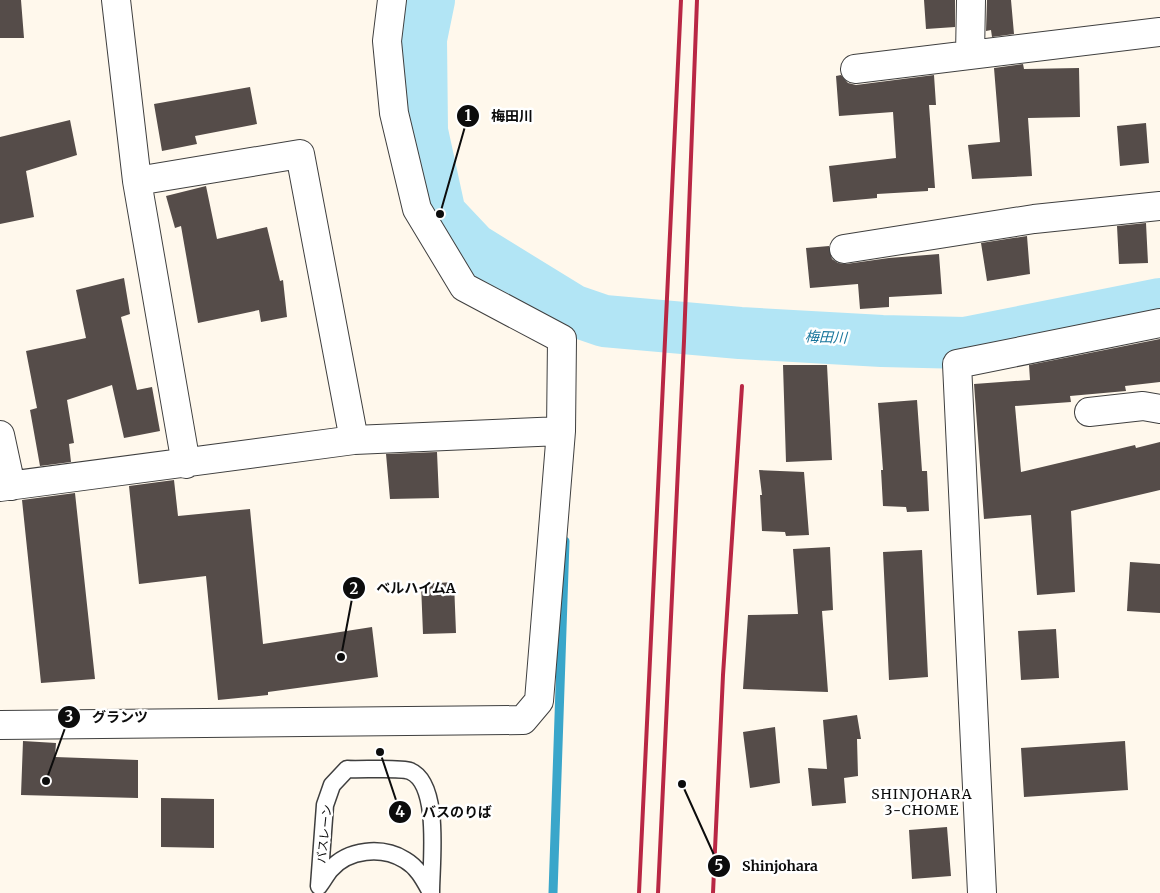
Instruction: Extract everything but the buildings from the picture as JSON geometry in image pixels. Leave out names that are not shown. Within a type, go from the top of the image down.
[{"type":"street","points":[[116,0],[137,181],[186,464]]},
{"type":"street","points":[[0,724],[523,720],[538,701],[560,431],[562,338],[464,287],[417,209],[394,113],[387,41],[392,0]]},
{"type":"street","points":[[970,55],[971,0]]},
{"type":"street","points":[[855,69],[1160,32]]},
{"type":"street","points":[[137,181],[300,154],[354,440]]},
{"type":"street","points":[[844,249],[1034,219],[1160,206]]},
{"type":"street","points":[[982,893],[957,364],[1160,323]]},
{"type":"street","points":[[1089,412],[1143,406],[1160,409]]},
{"type":"street","points":[[0,435],[5,487],[354,440],[560,431]]},
{"type":"lane","name":"バスレーン","points":[[318,891],[325,805],[332,785],[347,769],[409,771],[423,782],[431,803],[431,892]]},
{"type":"lane","points":[[318,891],[330,869],[347,857],[366,851],[380,852],[406,860],[421,873],[431,892]]},
{"type":"waterway","name":"梅田川","points":[[429,0],[421,39],[422,131],[440,214],[473,249],[572,310],[604,321],[740,333],[882,341],[965,343],[1160,304]]},
{"type":"waterway","points":[[571,341],[572,310]]},
{"type":"waterway","points":[[553,893],[565,541]]},
{"type":"railway","points":[[639,893],[681,0]]},
{"type":"railway","points":[[658,893],[684,341],[697,0]]},
{"type":"railway","points":[[713,893],[723,675],[742,386]]},
{"type":"place","name":"梅田川","points":[[440,214]]},
{"type":"place","name":"ベルハイムA","points":[[341,657]]},
{"type":"place","name":"バスのりば","points":[[380,752]]},
{"type":"place","name":"グランツ","points":[[46,781]]},
{"type":"place","name":"Shinjohara","points":[[682,784]]},
{"type":"district","name":"SHINJOHARA 3-CHOME","points":[[922,802]]}]
